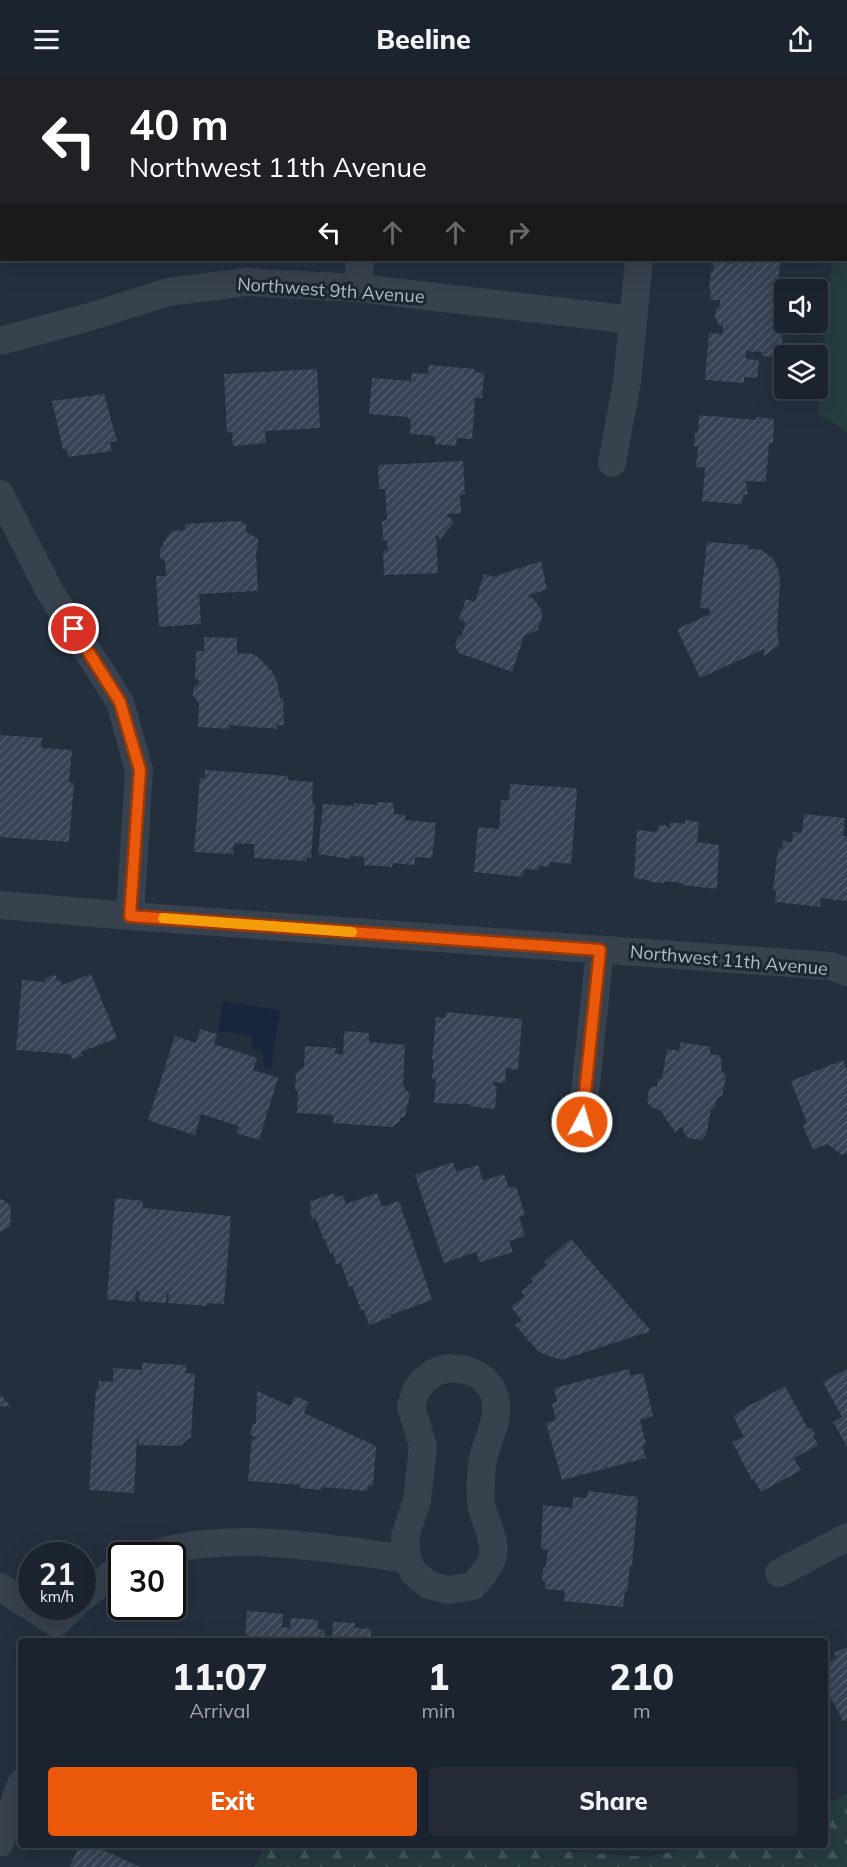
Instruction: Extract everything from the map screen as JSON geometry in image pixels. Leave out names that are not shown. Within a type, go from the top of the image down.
[{"type":"street","points":[[358,288],[360,261]]},
{"type":"street","points":[[612,463],[627,382],[639,261]]},
{"type":"street","name":"Northwest 9th Avenue","points":[[0,341],[87,318],[168,292],[246,282],[358,288],[633,320]]},
{"type":"street","points":[[0,494],[50,592],[120,702],[140,770],[130,916]]},
{"type":"street","name":"Northwest 11th Avenue","points":[[0,905],[831,966],[847,972]]},
{"type":"street","points":[[582,1122],[600,950]]},
{"type":"street","points":[[448,1368],[463,1368],[476,1374],[487,1383],[494,1396],[497,1410],[482,1462],[481,1502],[492,1537],[493,1556],[473,1586],[448,1590],[429,1585],[414,1573],[407,1559],[405,1536],[417,1501],[423,1446],[411,1407],[415,1393],[423,1381],[435,1372],[448,1368]]},
{"type":"street","points":[[779,1573],[847,1537]]},
{"type":"street","points":[[186,1548],[207,1543],[264,1543],[340,1549],[407,1559]]},
{"type":"street","points":[[96,1587],[108,1577]]},
{"type":"street","points":[[0,1587],[60,1623]]},
{"type":"street","points":[[0,1843],[18,1792]]},
{"type":"green space","points":[[832,261],[847,261],[847,432],[818,414],[819,399],[828,399],[828,345],[824,345],[825,333],[828,333]]},
{"type":"green space","points":[[847,1793],[847,1867],[255,1867],[264,1848],[525,1848],[645,1857],[693,1848],[828,1848],[828,1804]]},
{"type":"water","points":[[223,1001],[280,1010],[271,1069],[264,1068],[262,1050],[254,1051],[251,1043],[252,1036],[218,1031]]},
{"type":"building","points":[[714,262],[780,263],[778,279],[774,279],[774,333],[782,333],[782,345],[774,345],[774,357],[762,356],[762,352],[746,351],[746,359],[759,360],[757,378],[744,377],[744,383],[705,380],[709,333],[723,334],[723,325],[720,326],[715,318],[720,300],[710,300],[711,270],[713,270]]},
{"type":"building","points":[[429,365],[475,369],[474,372],[484,373],[482,398],[475,398],[472,439],[457,438],[456,446],[435,444],[435,436],[410,434],[411,420],[408,417],[369,414],[372,378],[411,381],[412,373],[428,374]]},
{"type":"building","points":[[317,369],[320,428],[265,431],[266,443],[233,446],[232,432],[227,433],[224,374]]},
{"type":"building","points":[[104,394],[117,441],[110,442],[112,451],[68,457],[67,449],[63,450],[52,401]]},
{"type":"building","points":[[699,415],[756,420],[756,417],[774,419],[773,443],[769,443],[766,482],[746,481],[748,495],[743,495],[742,503],[702,501],[705,468],[696,467],[698,446],[694,446],[695,433],[698,433]]},
{"type":"building","points":[[463,461],[465,495],[460,495],[461,513],[446,514],[454,522],[440,539],[436,535],[438,573],[384,575],[383,551],[388,551],[387,540],[383,540],[382,521],[387,520],[385,489],[379,489],[378,465]]},
{"type":"building","points":[[240,521],[246,525],[246,532],[258,539],[256,552],[258,591],[199,594],[201,624],[159,627],[156,576],[166,576],[165,561],[160,558],[160,548],[166,538],[172,531],[185,530],[185,524]]},
{"type":"building","points":[[707,542],[748,545],[748,549],[760,549],[774,560],[780,580],[777,630],[779,645],[764,656],[764,649],[700,678],[677,629],[710,614],[710,609],[700,608]]},
{"type":"building","points":[[541,561],[547,589],[528,596],[535,600],[543,613],[538,630],[524,636],[512,672],[459,653],[455,645],[466,622],[459,620],[466,599],[475,602],[484,574],[493,577]]},
{"type":"building","points":[[204,637],[237,638],[237,654],[250,653],[258,657],[271,670],[277,681],[280,698],[283,698],[284,725],[277,725],[277,729],[229,725],[229,729],[198,727],[199,703],[193,696],[193,688],[199,683],[199,680],[195,679],[196,651],[204,651]]},
{"type":"building","points":[[0,735],[42,738],[41,748],[72,750],[69,782],[74,783],[69,842],[0,837]]},
{"type":"building","points":[[205,770],[288,776],[288,780],[313,782],[312,803],[315,803],[311,858],[307,857],[306,861],[254,858],[254,844],[234,843],[233,854],[194,852],[200,778],[205,778]]},
{"type":"building","points":[[510,784],[576,788],[571,864],[550,862],[549,867],[539,866],[539,870],[524,869],[523,877],[474,872],[478,827],[499,829],[501,800],[509,800]]},
{"type":"building","points":[[377,802],[394,803],[394,814],[405,815],[405,820],[436,823],[432,858],[415,857],[415,865],[393,863],[392,867],[364,865],[364,857],[351,856],[350,859],[318,854],[323,804],[354,806],[354,803],[377,805]]},
{"type":"building","points":[[804,814],[845,818],[843,836],[847,837],[847,901],[821,898],[820,907],[775,902],[776,891],[773,890],[778,849],[782,849],[783,841],[792,842],[793,832],[802,833]]},
{"type":"building","points":[[685,820],[699,822],[697,842],[719,845],[717,889],[664,881],[664,883],[650,882],[634,878],[637,830],[656,832],[659,825],[666,825],[669,829],[670,822],[685,824]]},
{"type":"building","points":[[55,974],[57,981],[60,980],[62,985],[91,974],[117,1038],[81,1052],[83,1055],[72,1059],[70,1054],[16,1050],[22,980],[46,982],[44,979]]},
{"type":"building","points":[[446,1012],[522,1019],[518,1070],[506,1068],[505,1083],[494,1082],[494,1086],[497,1086],[495,1109],[469,1106],[470,1104],[434,1103],[436,1079],[432,1079],[434,1060],[432,1059],[436,1017],[445,1018]]},
{"type":"building","points":[[200,1029],[217,1034],[214,1044],[257,1058],[253,1070],[278,1078],[259,1140],[236,1133],[239,1126],[201,1114],[195,1135],[148,1120],[175,1036],[196,1043]]},
{"type":"building","points":[[344,1031],[369,1033],[369,1042],[405,1045],[403,1086],[410,1095],[405,1116],[392,1127],[333,1123],[333,1115],[297,1113],[296,1073],[304,1067],[305,1046],[336,1048],[335,1054],[343,1054]]},
{"type":"building","points":[[681,1042],[711,1047],[710,1054],[719,1055],[722,1061],[721,1070],[726,1076],[722,1096],[717,1098],[715,1107],[711,1110],[706,1135],[701,1140],[688,1138],[683,1127],[675,1132],[660,1110],[652,1108],[647,1102],[649,1089],[653,1086],[657,1087],[658,1079],[662,1079],[667,1049],[679,1051]]},
{"type":"building","points":[[843,1060],[847,1070],[847,1153],[842,1155],[827,1144],[813,1150],[803,1125],[807,1123],[791,1081]]},
{"type":"building","points":[[453,1162],[456,1172],[478,1165],[483,1181],[504,1174],[509,1188],[516,1186],[525,1215],[519,1217],[525,1236],[509,1241],[513,1252],[480,1262],[476,1252],[444,1263],[415,1175]]},
{"type":"building","points":[[334,1193],[336,1198],[343,1195],[346,1204],[377,1193],[382,1207],[399,1201],[432,1300],[369,1325],[352,1286],[349,1287],[341,1263],[336,1264],[333,1253],[330,1254],[325,1239],[323,1239],[316,1218],[313,1220],[309,1210],[312,1209],[309,1202]]},
{"type":"building","points":[[0,1198],[11,1206],[10,1227],[0,1232]]},
{"type":"building","points":[[115,1198],[143,1201],[143,1208],[231,1216],[224,1304],[207,1303],[206,1306],[168,1303],[169,1294],[167,1293],[166,1303],[139,1301],[140,1292],[136,1291],[135,1302],[107,1299]]},
{"type":"building","points":[[571,1239],[651,1331],[561,1360],[539,1352],[515,1325],[522,1321],[511,1307],[525,1296],[521,1292],[533,1282],[530,1279],[547,1265],[544,1262]]},
{"type":"building","points":[[142,1363],[186,1365],[186,1373],[195,1374],[191,1436],[180,1446],[138,1445],[139,1439],[137,1439],[134,1493],[89,1490],[96,1389],[98,1389],[99,1381],[113,1382],[113,1368],[142,1370]]},
{"type":"building","points":[[629,1369],[630,1376],[643,1373],[653,1416],[640,1420],[646,1445],[642,1445],[646,1458],[562,1480],[546,1423],[556,1420],[552,1404],[557,1402],[554,1388]]},
{"type":"building","points":[[847,1369],[847,1447],[833,1422],[842,1417],[823,1382]]},
{"type":"building","points":[[785,1386],[808,1429],[811,1428],[816,1435],[813,1436],[818,1445],[794,1458],[801,1470],[761,1492],[732,1442],[744,1437],[733,1416]]},
{"type":"building","points":[[257,1391],[290,1406],[295,1396],[309,1402],[304,1413],[376,1446],[373,1486],[368,1486],[367,1491],[322,1487],[322,1490],[300,1488],[301,1485],[248,1481],[252,1439],[255,1440],[255,1436],[250,1433],[253,1424],[256,1424]]},
{"type":"building","points":[[0,1394],[11,1407],[0,1406]]},
{"type":"building","points":[[588,1491],[638,1497],[632,1566],[630,1566],[623,1607],[564,1601],[565,1591],[545,1589],[546,1583],[542,1580],[548,1550],[541,1549],[543,1505],[572,1508],[573,1497],[587,1498]]},
{"type":"building","points":[[247,1611],[283,1614],[282,1627],[290,1628],[291,1618],[318,1620],[317,1629],[325,1630],[324,1638],[245,1638]]},
{"type":"building","points":[[333,1622],[355,1623],[355,1628],[371,1629],[371,1638],[332,1638]]},
{"type":"building","points":[[847,1647],[847,1719],[843,1721],[828,1693],[828,1662],[837,1658],[834,1653]]},
{"type":"building","points":[[78,1848],[99,1848],[140,1867],[69,1867]]},
{"type":"slow traffic","points":[[163,918],[352,932]]},
{"type":"route","points":[[74,629],[120,702],[140,770],[130,916],[600,950],[582,1122]]}]
